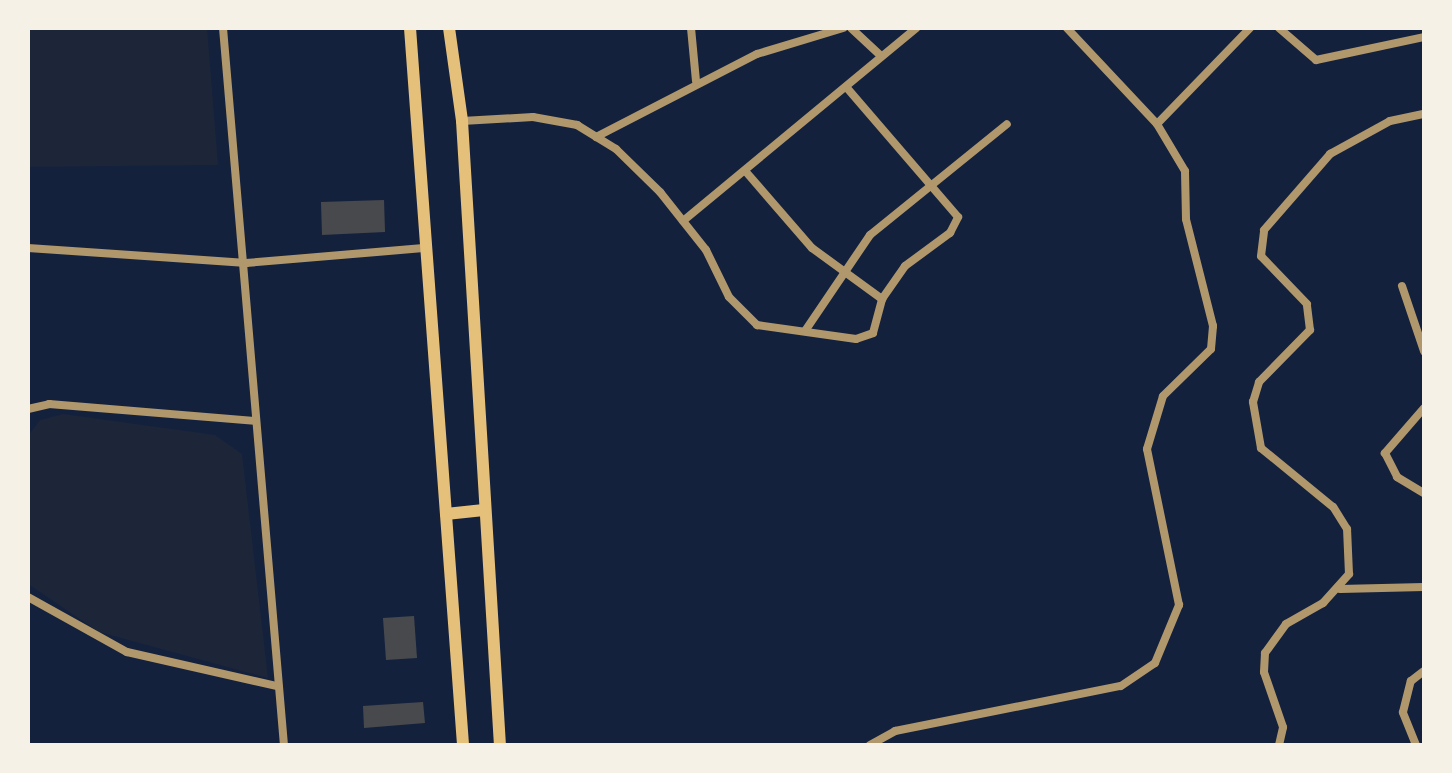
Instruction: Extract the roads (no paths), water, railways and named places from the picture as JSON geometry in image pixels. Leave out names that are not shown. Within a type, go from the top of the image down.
[{"type":"main road","points":[[410,28],[463,745]]},
{"type":"main road","points":[[449,28],[462,121],[500,745]]},
{"type":"main road","points":[[446,514],[484,510]]},
{"type":"street","points":[[223,28],[246,263],[254,421],[284,745]]},
{"type":"street","points":[[691,28],[696,81]]},
{"type":"street","points":[[596,137],[696,81],[843,28]]},
{"type":"street","points":[[851,28],[880,55]]},
{"type":"street","points":[[683,221],[747,173],[848,89],[880,55],[916,28]]},
{"type":"street","points":[[870,745],[895,731],[1121,686],[1155,663],[1179,605],[1147,449],[1163,396],[1211,349],[1213,326],[1186,219],[1185,171],[1157,124],[1067,28]]},
{"type":"street","points":[[1157,124],[1250,28]]},
{"type":"street","points":[[1279,28],[1316,60],[1424,37]]},
{"type":"street","points":[[462,121],[533,117],[596,137],[683,221],[742,313],[757,325],[866,338],[882,299],[958,217],[936,183],[848,89]]},
{"type":"street","points":[[1340,589],[1349,574],[1347,529],[1333,507],[1261,448],[1253,402],[1259,382],[1310,330],[1307,304],[1261,256],[1264,230],[1330,154],[1390,121],[1424,114]]},
{"type":"street","points":[[805,331],[839,274],[870,235],[1007,124]]},
{"type":"street","points":[[747,173],[839,274],[882,299]]},
{"type":"street","points":[[28,248],[246,263],[426,248]]},
{"type":"street","points":[[1402,286],[1424,351]]},
{"type":"street","points":[[28,409],[49,404],[254,421]]},
{"type":"street","points":[[1424,408],[1385,453],[1397,477],[1424,493]]},
{"type":"street","points":[[1279,745],[1283,727],[1264,672],[1265,653],[1306,608],[1340,589],[1424,587]]},
{"type":"street","points":[[28,597],[116,648],[277,686]]},
{"type":"street","points":[[1416,745],[1403,712],[1411,681],[1424,671]]}]
